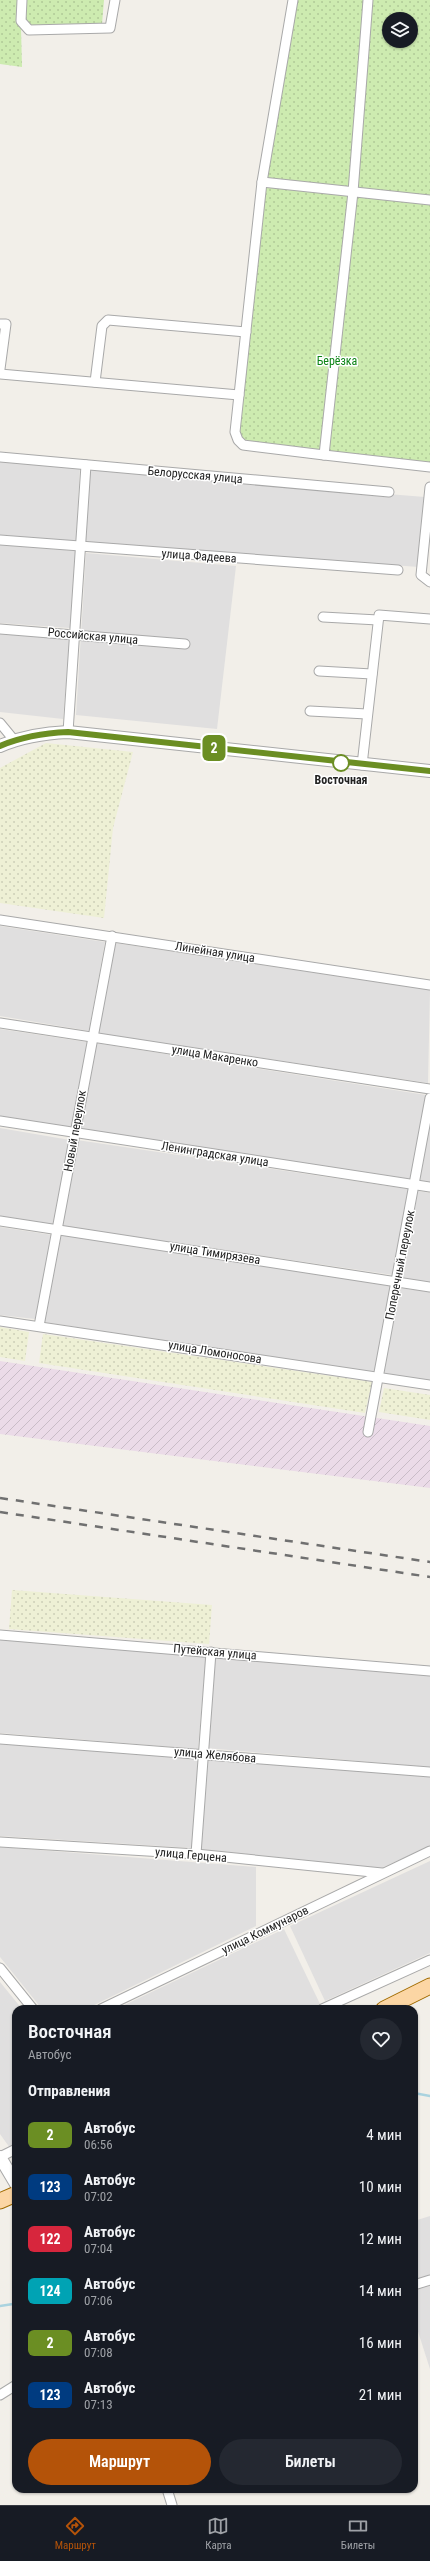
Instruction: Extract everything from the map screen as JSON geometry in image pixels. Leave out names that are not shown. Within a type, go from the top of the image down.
[{"type":"main road","points":[[392,2005],[430,1986]]},
{"type":"main road","points":[[0,2201],[12,2196]]},
{"type":"street","points":[[22,0],[21,21],[29,30],[110,28],[115,0]]},
{"type":"street","points":[[293,0],[262,182],[235,432],[238,440],[243,445],[430,467]]},
{"type":"street","points":[[324,455],[353,192],[368,0]]},
{"type":"street","points":[[262,182],[430,200]]},
{"type":"street","points":[[95,382],[102,326],[108,320],[246,332]]},
{"type":"street","points":[[0,324],[6,324],[0,370]]},
{"type":"street","points":[[0,374],[239,395]]},
{"type":"street","name":"Белорусская улица","points":[[0,457],[389,492]]},
{"type":"street","points":[[68,732],[76,635],[86,465]]},
{"type":"street","points":[[430,487],[421,575],[430,582]]},
{"type":"street","name":"улица Фадеева","points":[[0,540],[398,570]]},
{"type":"street","points":[[362,765],[379,615],[430,619]]},
{"type":"street","points":[[323,617],[378,620]]},
{"type":"street","name":"Российская улица","points":[[0,628],[185,644]]},
{"type":"street","points":[[319,671],[372,674]]},
{"type":"street","points":[[310,711],[367,714]]},
{"type":"street","points":[[0,723],[14,740]]},
{"type":"street","points":[[0,746],[14,740],[42,733],[68,732],[362,765],[430,771]]},
{"type":"street","name":"Линейная улица","points":[[0,920],[430,985]]},
{"type":"street","name":"Новый переулок","points":[[39,1326],[112,936]]},
{"type":"street","name":"улица Макаренко","points":[[0,1023],[430,1089]]},
{"type":"street","name":"Поперечный переулок","points":[[368,1432],[430,1098]]},
{"type":"street","name":"Ленинградская улица","points":[[0,1121],[430,1187]]},
{"type":"street","name":"улица Тимирязева","points":[[0,1221],[430,1287]]},
{"type":"street","name":"улица Ломоносова","points":[[0,1321],[430,1385]]},
{"type":"street","name":"Путейская улица","points":[[0,1635],[430,1671]]},
{"type":"street","points":[[196,1854],[202,1754],[211,1652]]},
{"type":"street","name":"улица Желябова","points":[[0,1739],[430,1772]]},
{"type":"street","name":"улица Герцена","points":[[0,1842],[196,1854],[382,1873]]},
{"type":"street","name":"улица Коммунаров","points":[[109,2005],[430,1851]]},
{"type":"street","points":[[331,2005],[430,1960]]},
{"type":"street","points":[[0,1968],[31,2005]]},
{"type":"street","points":[[12,2151],[0,2157],[12,2177]]},
{"type":"street","points":[[418,2284],[430,2280]]},
{"type":"street","points":[[0,2395],[12,2388]]},
{"type":"street","points":[[168,2493],[172,2505]]},
{"type":"shaded area","points":[[0,460],[80,467],[76,541],[0,535]]},
{"type":"shaded area","points":[[90,470],[425,497],[419,567],[85,543]]},
{"type":"shaded area","points":[[0,545],[76,551],[70,628],[0,623]]},
{"type":"shaded area","points":[[86,553],[236,566],[217,729],[76,715]]},
{"type":"shaded area","points":[[0,632],[70,638],[63,719],[0,712]]},
{"type":"shaded area","points":[[0,926],[105,942],[89,1031],[0,1016]]},
{"type":"shaded area","points":[[115,943],[430,990],[428,1083],[97,1033]]},
{"type":"shaded area","points":[[0,1029],[87,1042],[72,1128],[0,1117]]},
{"type":"shaded area","points":[[96,1043],[426,1095],[411,1179],[81,1129]]},
{"type":"shaded area","points":[[430,1123],[430,1182],[420,1181]]},
{"type":"shaded area","points":[[0,1128],[70,1140],[55,1225],[0,1217]]},
{"type":"shaded area","points":[[77,1140],[408,1189],[393,1275],[62,1226]]},
{"type":"shaded area","points":[[418,1191],[430,1193],[430,1282],[403,1278]]},
{"type":"shaded area","points":[[0,1227],[52,1235],[35,1319],[0,1315]]},
{"type":"shaded area","points":[[61,1235],[391,1286],[376,1373],[43,1322]]},
{"type":"shaded area","points":[[400,1288],[430,1292],[430,1382],[384,1374]]},
{"type":"shaded area","points":[[0,1361],[430,1426],[430,1488],[0,1434]]},
{"type":"shaded area","points":[[0,1640],[206,1656],[198,1749],[0,1733]]},
{"type":"shaded area","points":[[213,1656],[430,1676],[430,1767],[205,1748]]},
{"type":"shaded area","points":[[0,1743],[198,1758],[192,1848],[0,1836]]},
{"type":"shaded area","points":[[207,1759],[430,1777],[430,1846],[381,1868],[200,1849]]},
{"type":"shaded area","points":[[0,1847],[256,1867],[256,1926],[94,2005],[39,2005],[0,1957]]},
{"type":"shaded area","points":[[430,1861],[430,1953],[325,2001],[290,1926]]},
{"type":"shaded area","points":[[284,1929],[320,2004],[318,2005],[124,2005]]},
{"type":"shaded area","points":[[0,1982],[19,2005],[12,2005],[12,2147],[10,2148],[0,2134]]},
{"type":"shaded area","points":[[430,2216],[430,2369],[418,2332],[418,2220]]},
{"type":"green space","points":[[0,0],[104,0],[102,24],[21,28],[22,67],[0,64]]},
{"type":"green space","name":"Берёзка","points":[[294,0],[430,0],[430,467],[238,440],[262,182]]},
{"type":"green space","points":[[46,743],[133,752],[113,828],[104,918],[0,903],[0,768]]},
{"type":"green space","points":[[0,1327],[29,1332],[25,1361],[0,1357]]},
{"type":"green space","points":[[43,1334],[372,1382],[365,1413],[39,1363]]},
{"type":"green space","points":[[384,1388],[430,1395],[430,1420],[379,1412]]},
{"type":"green space","points":[[12,1590],[212,1605],[209,1644],[9,1629]]},
{"type":"waterway","points":[[418,2094],[430,2096]]},
{"type":"waterway","points":[[0,2306],[12,2304]]},
{"type":"railway","points":[[0,1498],[430,1562]]},
{"type":"railway","points":[[0,1512],[430,1577]]},
{"type":"bus line","name":"2","points":[[0,746],[14,740],[42,733],[68,732],[362,765],[430,771]]},
{"type":"place","name":"Восточная","points":[[341,763]]}]
